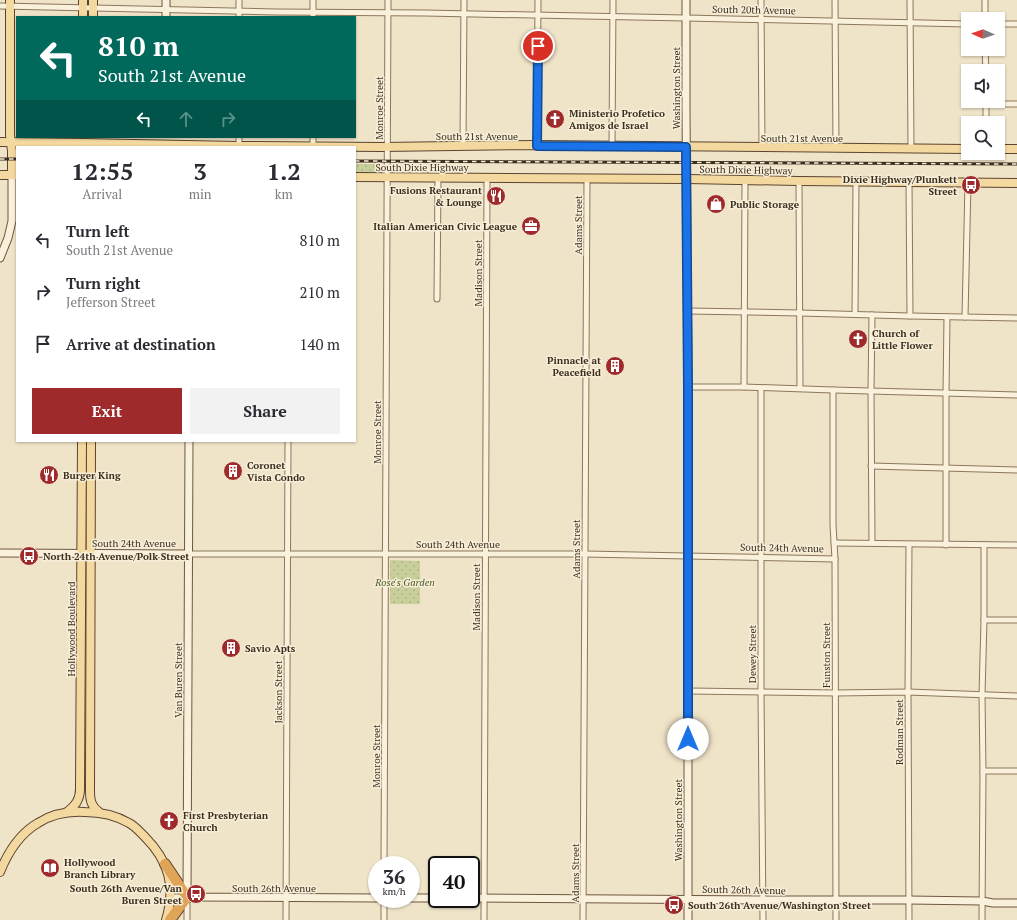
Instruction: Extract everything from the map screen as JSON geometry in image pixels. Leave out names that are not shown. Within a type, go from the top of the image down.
[{"type":"highway","points":[[165,864],[187,897],[170,920]]},
{"type":"main road","points":[[0,175],[14,175],[10,135],[10,3]]},
{"type":"main road","points":[[83,4],[83,16]]},
{"type":"main road","points":[[93,4],[93,16]]},
{"type":"main road","name":"South 21st Avenue","points":[[0,142],[166,143],[238,146]]},
{"type":"main road","name":"South 21st Avenue","points":[[356,147],[612,146],[961,149]]},
{"type":"main road","points":[[1005,149],[1017,149]]},
{"type":"main road","name":"South Dixie Highway","points":[[356,177],[1017,183]]},
{"type":"main road","name":"Hollywood Boulevard","points":[[67,812],[75,805],[80,795],[82,442]]},
{"type":"main road","name":"Hollywood Boulevard","points":[[91,442],[90,797],[91,804],[99,812]]},
{"type":"main road","points":[[82,467],[88,472],[88,485],[91,489]]},
{"type":"main road","points":[[0,872],[9,852],[15,844],[38,822],[67,812],[99,812],[110,815],[130,823],[149,841],[165,864],[170,885],[170,897],[166,920]]},
{"type":"street","points":[[166,0],[166,13]]},
{"type":"street","points":[[239,0],[239,16]]},
{"type":"street","points":[[313,0],[313,15]]},
{"type":"street","name":"Monroe Street","points":[[384,856],[388,0]]},
{"type":"street","points":[[463,146],[464,0]]},
{"type":"street","points":[[537,146],[538,0]]},
{"type":"street","points":[[612,146],[613,0]]},
{"type":"street","name":"Washington Street","points":[[686,0],[689,556],[688,920]]},
{"type":"street","points":[[761,0],[762,148]]},
{"type":"street","points":[[835,0],[836,148]]},
{"type":"street","points":[[910,0],[911,149]]},
{"type":"street","points":[[985,0],[985,12]]},
{"type":"street","name":"South 20th Avenue","points":[[0,6],[10,3],[93,4],[166,13],[239,11],[313,15],[388,13],[464,14],[961,24]]},
{"type":"street","points":[[1005,24],[1017,24]]},
{"type":"street","points":[[1005,103],[1017,104]]},
{"type":"street","points":[[238,146],[239,138]]},
{"type":"street","points":[[0,258],[8,238],[12,221],[14,175]]},
{"type":"street","points":[[437,299],[438,177]]},
{"type":"street","name":"Madison Street","points":[[484,920],[487,178]]},
{"type":"street","name":"Adams Street","points":[[584,920],[587,178]]},
{"type":"street","points":[[744,387],[745,180]]},
{"type":"street","points":[[799,181],[800,388]]},
{"type":"street","points":[[855,314],[856,182]]},
{"type":"street","points":[[909,182],[910,316]]},
{"type":"street","points":[[965,317],[968,183]]},
{"type":"street","points":[[688,311],[1017,318]]},
{"type":"street","points":[[872,315],[870,391],[872,543]]},
{"type":"street","points":[[946,545],[947,317]]},
{"type":"street","points":[[688,387],[800,388],[1017,395]]},
{"type":"street","name":"Dewey Street","points":[[761,388],[763,920]]},
{"type":"street","name":"Funston Street","points":[[833,390],[833,525],[835,559],[836,693],[836,920]]},
{"type":"street","name":"Van Buren Street","points":[[187,920],[189,442]]},
{"type":"street","name":"Jackson Street","points":[[286,920],[288,442]]},
{"type":"street","points":[[871,466],[1017,470]]},
{"type":"street","name":"South 24th Avenue","points":[[834,543],[1017,546]]},
{"type":"street","name":"Rodman Street","points":[[908,920],[909,545]]},
{"type":"street","points":[[982,920],[982,695],[984,546]]},
{"type":"street","name":"South 24th Avenue","points":[[0,552],[188,554],[585,554],[835,559]]},
{"type":"street","points":[[984,620],[1017,620]]},
{"type":"street","points":[[688,691],[836,693],[908,692],[1017,696]]},
{"type":"street","points":[[983,771],[1017,771]]},
{"type":"street","name":"South 26th Avenue","points":[[170,897],[368,898]]},
{"type":"street","name":"South 26th Avenue","points":[[480,898],[908,900],[1017,903]]},
{"type":"street","points":[[384,908],[384,920]]},
{"type":"green space","points":[[356,164],[381,164],[381,172],[356,173]]},
{"type":"green space","name":"Rose's Garden","points":[[390,560],[420,561],[420,604],[390,604]]},
{"type":"railway","points":[[0,159],[16,159]]},
{"type":"railway","points":[[356,161],[1017,164]]},
{"type":"place","name":"Ministerio Profetico Amigos de Israel","points":[[555,119]]},
{"type":"place","name":"Dixie Highway/Plunkett Street","points":[[971,185]]},
{"type":"place","name":"Fusions Restaurant & Lounge","points":[[496,196]]},
{"type":"place","name":"Public Storage","points":[[716,204]]},
{"type":"place","name":"Italian American Civic League","points":[[531,226]]},
{"type":"place","name":"Church of Little Flower","points":[[858,339]]},
{"type":"place","name":"Pinnacle at Peacefield","points":[[615,366]]},
{"type":"place","name":"Coronet Vista Condo","points":[[233,471]]},
{"type":"place","name":"Burger King","points":[[49,475]]},
{"type":"place","name":"North 24th Avenue/Polk Street","points":[[29,556]]},
{"type":"place","name":"Savio Apts","points":[[231,648]]},
{"type":"place","name":"First Presbyterian Church","points":[[169,821]]},
{"type":"place","name":"Hollywood Branch Library","points":[[50,868]]},
{"type":"place","name":"South 26th Avenue/Van Buren Street","points":[[196,894]]},
{"type":"place","name":"South 26th Avenue/Washington Street","points":[[674,905]]},
{"type":"route","points":[[538,46],[537,146],[686,147],[688,739]]}]
